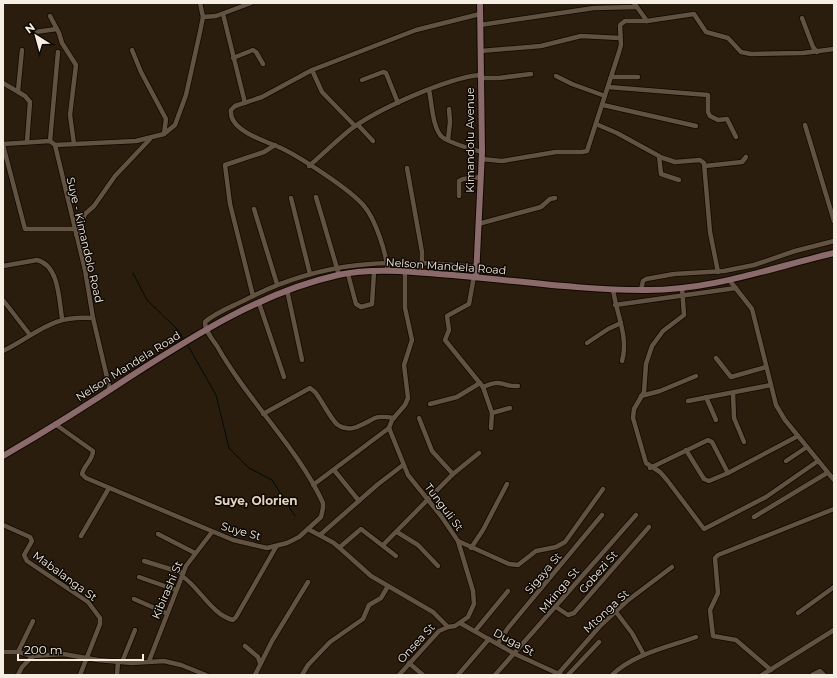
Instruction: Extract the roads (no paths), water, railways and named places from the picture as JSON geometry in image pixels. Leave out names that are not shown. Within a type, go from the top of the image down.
[{"type":"main road","name":"Kimandolu Avenue","points":[[475,276],[477,267],[482,152],[480,3]]},
{"type":"main road","name":"Nelson Mandela Road","points":[[3,456],[207,330],[287,290],[339,275],[405,271],[613,289],[641,290],[682,288],[730,281],[834,253]]},
{"type":"street","points":[[58,52],[50,141],[55,146],[118,143],[150,138],[164,134],[175,125],[180,117],[203,17],[200,3]]},
{"type":"street","points":[[203,17],[223,14],[251,3]]},
{"type":"street","points":[[480,25],[594,8],[635,5],[647,21]]},
{"type":"street","points":[[223,14],[245,103]]},
{"type":"street","points":[[388,271],[387,262],[379,237],[365,206],[331,179],[275,145],[251,135],[236,124],[231,115],[231,110],[235,106],[245,103],[312,70],[416,30],[480,14]]},
{"type":"street","points":[[481,159],[502,161],[559,151],[584,152],[589,148],[619,52],[620,28],[622,22],[647,21],[694,14],[705,31],[728,38],[745,53],[817,52],[834,49]]},
{"type":"street","points":[[50,16],[62,43],[76,65],[70,115],[74,144]]},
{"type":"street","points":[[802,18],[812,45],[817,52]]},
{"type":"street","points":[[35,32],[57,29]]},
{"type":"street","points":[[481,51],[541,46],[569,38],[588,36],[620,38]]},
{"type":"street","points":[[18,91],[22,50]]},
{"type":"street","points":[[132,50],[166,119],[164,134]]},
{"type":"street","points":[[233,58],[253,50],[256,52],[263,64]]},
{"type":"street","points":[[312,70],[320,90],[356,126],[373,140]]},
{"type":"street","points":[[362,80],[383,72],[386,73],[398,103]]},
{"type":"street","points":[[309,166],[356,126],[398,103],[429,90],[451,81],[480,76],[499,78],[531,74]]},
{"type":"street","points":[[556,76],[572,84],[605,96]]},
{"type":"street","points":[[611,77],[638,77]]},
{"type":"street","points":[[3,83],[18,91],[28,99],[30,104],[27,142]]},
{"type":"street","points":[[608,87],[708,95],[710,115],[718,120],[727,119],[736,137]]},
{"type":"street","points":[[429,90],[437,129],[440,135],[448,140],[482,152]]},
{"type":"street","points":[[603,105],[696,126]]},
{"type":"street","points":[[448,140],[450,122],[449,109]]},
{"type":"street","points":[[596,124],[617,133],[660,157],[675,162],[702,160],[705,166],[710,230],[718,272]]},
{"type":"street","points":[[805,125],[834,221]]},
{"type":"street","points":[[76,235],[85,214],[94,206],[115,176],[150,138]]},
{"type":"street","points":[[50,141],[3,144],[25,229],[74,229]]},
{"type":"street","points":[[253,296],[230,204],[225,165],[264,152],[275,145]]},
{"type":"street","name":"Suye - Kimandolo Road","points":[[55,146],[110,390]]},
{"type":"street","points":[[660,157],[662,174],[679,180]]},
{"type":"street","points":[[705,166],[742,162],[746,157]]},
{"type":"street","points":[[407,168],[414,201],[423,262],[422,272]]},
{"type":"street","points":[[459,196],[459,181],[463,179],[481,177]]},
{"type":"street","points":[[316,197],[339,275]]},
{"type":"street","points":[[291,198],[310,274]]},
{"type":"street","points":[[478,224],[541,207],[550,199],[555,198]]},
{"type":"street","points":[[254,209],[277,284]]},
{"type":"street","points":[[641,290],[643,282],[646,280],[674,274],[718,272],[754,265],[795,250],[834,241]]},
{"type":"street","points":[[3,266],[37,260],[50,268],[55,278],[62,318]]},
{"type":"street","points":[[207,330],[205,323],[207,320],[277,284],[337,267],[387,262],[423,262],[477,267]]},
{"type":"street","points":[[314,485],[389,428],[394,418],[405,405],[408,398],[404,366],[412,340],[406,316],[405,271]]},
{"type":"street","points":[[348,274],[356,304],[361,307],[372,304],[374,272]]},
{"type":"street","points":[[475,276],[469,304],[448,316],[449,330],[445,340],[481,385],[492,413],[491,428]]},
{"type":"street","points":[[730,281],[752,309],[778,408],[798,436],[834,480]]},
{"type":"street","points":[[682,288],[684,315],[663,331],[649,351],[646,364],[644,392],[635,405],[633,418],[644,461],[650,468],[660,472],[704,529],[766,497],[818,461]]},
{"type":"street","points":[[615,305],[736,288]]},
{"type":"street","points":[[613,289],[615,305],[621,323],[624,351],[622,361]]},
{"type":"street","points":[[287,290],[302,360]]},
{"type":"street","points":[[3,300],[30,335]]},
{"type":"street","points":[[259,303],[284,377]]},
{"type":"street","points":[[3,350],[50,323],[62,318],[93,318]]},
{"type":"street","points":[[587,343],[608,329],[621,323]]},
{"type":"street","name":"Suye St","points":[[55,424],[93,451],[92,458],[83,470],[84,477],[212,532],[245,543],[268,548],[276,547],[299,537],[320,517],[324,508],[314,485],[238,381],[207,330]]},
{"type":"street","points":[[716,358],[731,377],[766,367]]},
{"type":"street","points":[[641,396],[660,391],[696,376]]},
{"type":"street","points":[[430,404],[457,397],[481,385],[497,382],[510,386],[518,386]]},
{"type":"street","points":[[688,401],[771,385]]},
{"type":"street","points":[[263,414],[310,388],[315,392],[339,426],[355,428],[364,425],[377,417],[394,418]]},
{"type":"street","points":[[733,392],[734,418],[744,442]]},
{"type":"street","points":[[706,397],[716,420]]},
{"type":"street","points":[[492,413],[510,408]]},
{"type":"street","points":[[419,418],[432,451],[453,474]]},
{"type":"street","name":"Tunguli St","points":[[389,428],[403,465],[412,481],[429,501],[458,541],[474,600],[472,612],[460,623]]},
{"type":"street","points":[[686,450],[707,481],[728,474],[798,436]]},
{"type":"street","points":[[650,468],[710,440],[728,474]]},
{"type":"street","points":[[786,461],[807,447]]},
{"type":"street","points":[[383,545],[429,501],[453,474],[479,453]]},
{"type":"street","points":[[320,535],[403,465]]},
{"type":"street","points":[[334,470],[359,501]]},
{"type":"street","points":[[754,517],[827,473]]},
{"type":"street","points":[[472,548],[507,484]]},
{"type":"street","points":[[81,536],[110,488]]},
{"type":"street","points":[[458,541],[509,564],[518,565],[536,551],[556,547],[565,542],[603,489]]},
{"type":"street","points":[[771,670],[736,640],[713,636],[710,610],[718,593],[715,558],[718,555],[834,509]]},
{"type":"street","name":"Sigaya St","points":[[498,643],[512,623],[602,515]]},
{"type":"street","name":"Mkinga St","points":[[495,675],[636,515]]},
{"type":"street","name":"Mabalanga St","points":[[3,525],[30,537],[32,541],[24,555],[27,561],[88,602],[99,615],[100,624],[86,658]]},
{"type":"street","name":"Gobezi St","points":[[556,607],[568,615],[574,613],[649,527]]},
{"type":"street","points":[[308,529],[340,548],[371,576],[433,612],[448,627],[455,626],[460,623]]},
{"type":"street","points":[[340,548],[361,529],[396,556]]},
{"type":"street","name":"Kibirashi St","points":[[149,661],[166,613],[188,561],[212,532]]},
{"type":"street","points":[[397,532],[418,545],[438,566]]},
{"type":"street","points":[[158,534],[195,553]]},
{"type":"street","points":[[144,561],[182,574],[193,584],[206,600],[226,617],[233,620],[276,547]]},
{"type":"street","name":"Mtonga St","points":[[560,674],[589,638],[616,612],[672,566]]},
{"type":"street","points":[[139,577],[176,590]]},
{"type":"street","points":[[255,675],[308,582]]},
{"type":"street","points":[[302,675],[308,665],[330,642],[363,619],[369,605],[381,598],[388,586]]},
{"type":"street","points":[[798,613],[834,587]]},
{"type":"street","points":[[475,631],[508,591]]},
{"type":"street","points":[[134,599],[166,613]]},
{"type":"street","points":[[616,612],[632,633],[644,656]]},
{"type":"street","points":[[18,652],[33,621]]},
{"type":"street","name":"Duga St","points":[[460,623],[498,643],[515,654],[550,671],[560,674]]},
{"type":"street","name":"Onsea St","points":[[399,675],[439,631],[448,627]]},
{"type":"street","points":[[117,675],[120,662],[135,630]]},
{"type":"street","points":[[762,675],[834,630]]},
{"type":"street","points":[[612,675],[622,667],[644,656],[696,637]]},
{"type":"street","points":[[458,675],[489,639]]},
{"type":"street","points":[[568,675],[599,642]]},
{"type":"street","points":[[245,646],[258,657],[260,664]]},
{"type":"street","points":[[3,652],[18,652],[33,656],[55,654],[120,662],[170,662],[206,675]]},
{"type":"street","points":[[18,675],[33,656]]},
{"type":"street","points":[[80,675],[86,658]]},
{"type":"street","points":[[409,663],[423,675]]},
{"type":"street","points":[[544,675],[550,671]]},
{"type":"street","points":[[812,675],[820,671],[824,675]]},
{"type":"waterway","points":[[133,273],[147,300],[179,331],[184,340]]},
{"type":"waterway","points":[[187,344],[216,395],[229,448],[249,468],[272,480],[295,516]]},
{"type":"district","name":"Suye, Olorien","points":[[256,501]]}]
